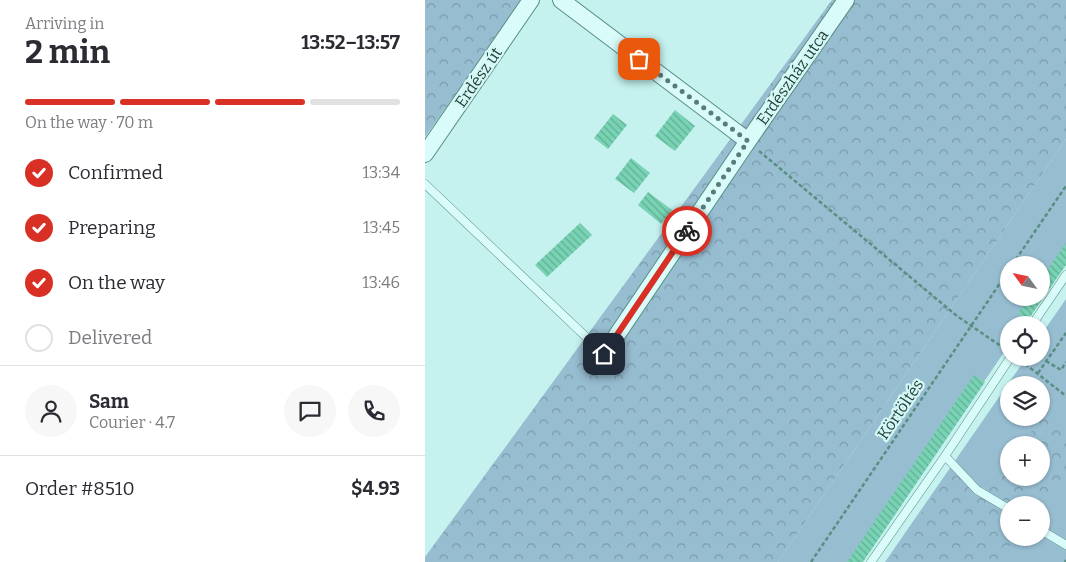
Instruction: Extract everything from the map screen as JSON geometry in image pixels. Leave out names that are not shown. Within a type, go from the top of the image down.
[{"type":"street","name":"Erdész út","points":[[425,154],[531,0]]},
{"type":"street","points":[[561,0],[748,141]]},
{"type":"street","name":"Erdészház utca","points":[[604,354],[846,0]]},
{"type":"lane","points":[[425,184],[604,354]]},
{"type":"lane","points":[[1038,316],[1066,275]]},
{"type":"lane","points":[[871,562],[1005,366]]},
{"type":"lane","points":[[945,456],[977,490],[1000,504]]},
{"type":"lane","points":[[1050,535],[1066,545]]},
{"type":"path","points":[[748,141],[817,201],[970,326],[1000,345]]},
{"type":"path","points":[[1018,256],[1066,186]]},
{"type":"path","name":"Körtöltés","points":[[811,562],[1000,283]]},
{"type":"path","points":[[1050,355],[1066,333]]},
{"type":"path","points":[[1050,363],[1061,370],[1066,362]]},
{"type":"path","points":[[1028,366],[1066,396]]},
{"type":"path","points":[[1038,373],[1043,366]]},
{"type":"green space","points":[[425,0],[523,0],[425,137]]},
{"type":"green space","points":[[832,0],[1066,0],[1066,139],[778,562],[425,562],[425,557]]},
{"type":"green space","points":[[1066,139],[1066,261],[1050,284],[1050,256],[1000,256],[1000,306],[1035,306],[1028,316],[1000,316],[1000,358],[861,562],[778,562]]},
{"type":"green space","points":[[1066,299],[1066,562],[885,562],[1000,396],[1000,426],[1050,426],[1050,376],[1014,376],[1020,366],[1050,366],[1050,322]]},
{"type":"green space","points":[[1050,418],[1066,425],[1066,471],[1050,500],[1050,496],[1000,496],[1000,546],[1003,546],[997,562],[889,561],[949,473],[989,489],[1000,474],[1000,486],[1050,486],[1050,436],[1028,436],[1036,426],[1050,426]]},
{"type":"building","points":[[675,110],[695,126],[675,151],[655,136]]},
{"type":"building","points":[[613,114],[627,125],[608,149],[594,138]]},
{"type":"building","points":[[631,158],[650,173],[634,193],[615,179]]},
{"type":"building","points":[[648,192],[672,210],[661,224],[638,205]]},
{"type":"building","points":[[580,223],[592,235],[547,277],[535,265]]},
{"type":"building","points":[[1066,243],[1066,265],[1050,288],[1050,266]]},
{"type":"building","points":[[1023,306],[1038,306],[1031,316],[1022,316],[1018,313]]},
{"type":"building","points":[[974,375],[985,382],[863,562],[847,562]]},
{"type":"way so far","points":[[639,59],[748,141],[687,231]]},
{"type":"route","points":[[604,354],[687,231]]}]
